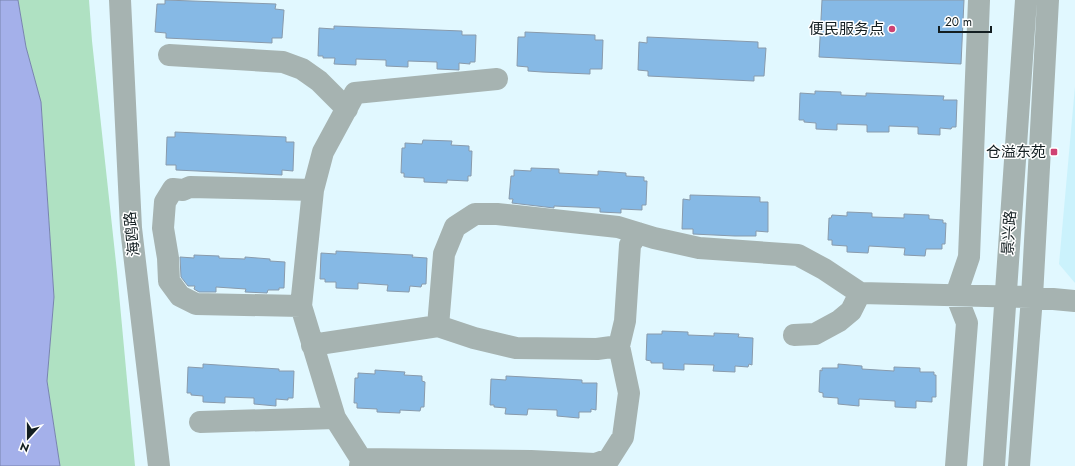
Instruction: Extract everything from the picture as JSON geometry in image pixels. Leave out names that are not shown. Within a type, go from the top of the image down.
[{"type":"street","name":"海鸥路","points":[[120,0],[131,228],[160,466]]},
{"type":"street","points":[[956,466],[967,323],[956,295],[969,257],[979,0]]},
{"type":"street","name":"景兴路","points":[[994,466],[1026,0]]},
{"type":"street","name":"景兴路","points":[[1019,466],[1032,297],[1048,0]]},
{"type":"street","points":[[169,55],[282,62],[302,69],[319,81],[347,109]]},
{"type":"street","points":[[497,79],[355,93],[323,152],[313,190],[301,306],[335,418],[361,463],[531,461],[595,464],[610,463],[623,438],[628,393],[619,346],[625,321],[630,245],[638,233]]},
{"type":"street","points":[[301,306],[196,304],[180,296],[169,281],[168,258],[163,228],[165,202],[173,189],[183,190],[190,187],[313,190]]},
{"type":"street","points":[[438,326],[444,254],[454,227],[475,214],[497,214],[618,227],[699,248],[798,255],[824,269],[860,293],[1032,297],[1075,301]]},
{"type":"street","points":[[794,335],[815,334],[839,321],[851,311],[860,293]]},
{"type":"street","points":[[312,345],[438,326],[474,338],[516,348],[597,349],[619,346]]},
{"type":"street","points":[[200,422],[335,418]]},
{"type":"shaded area","points":[[1075,86],[1075,283],[1059,264]]},
{"type":"green space","points":[[18,0],[89,0],[135,466],[60,466],[47,381],[54,297],[41,102],[26,47]]},
{"type":"water","points":[[0,0],[18,0],[26,47],[41,102],[54,297],[47,381],[60,466],[0,466]]},
{"type":"building","points":[[165,0],[276,4],[275,9],[284,10],[282,38],[272,38],[272,43],[166,38],[166,33],[155,32],[157,4],[165,4]]},
{"type":"building","name":"便民服务点","points":[[822,0],[964,0],[961,64],[819,57]]},
{"type":"building","points":[[334,26],[462,31],[462,35],[476,35],[475,62],[470,62],[470,64],[459,63],[459,70],[437,69],[437,62],[408,61],[408,67],[386,66],[386,60],[356,59],[356,65],[334,64],[335,58],[323,58],[323,56],[318,56],[319,28],[334,29]]},
{"type":"building","points":[[525,32],[595,35],[595,40],[603,40],[602,69],[590,69],[590,74],[528,71],[528,67],[517,66],[518,37],[525,37]]},
{"type":"building","points":[[647,37],[758,42],[758,48],[766,48],[764,76],[754,76],[754,81],[648,76],[648,71],[638,70],[639,42],[647,43]]},
{"type":"building","points":[[815,91],[841,92],[841,95],[866,96],[866,93],[944,96],[943,100],[957,100],[956,127],[952,127],[951,129],[940,128],[940,135],[918,134],[918,127],[889,126],[889,132],[867,132],[867,125],[837,124],[837,130],[816,129],[816,123],[799,120],[800,93],[815,94]]},
{"type":"building","points":[[175,132],[286,137],[286,142],[294,142],[293,171],[282,170],[282,175],[176,170],[176,165],[166,165],[167,137],[175,137]]},
{"type":"building","points":[[423,140],[452,141],[451,145],[469,146],[469,151],[472,151],[471,176],[468,176],[468,181],[447,180],[447,183],[424,182],[424,178],[404,177],[404,173],[401,173],[402,148],[405,148],[405,143],[422,144]]},
{"type":"building","points":[[531,168],[559,169],[559,173],[598,175],[598,171],[626,173],[626,176],[644,177],[644,181],[647,181],[646,205],[642,205],[642,210],[621,209],[621,213],[600,212],[600,208],[554,206],[554,208],[512,203],[513,199],[509,199],[511,176],[514,176],[514,170],[531,171]]},
{"type":"building","points":[[690,195],[760,197],[760,202],[768,202],[768,232],[756,231],[756,236],[735,236],[693,234],[693,229],[682,229],[683,199],[690,200]]},
{"type":"building","points":[[847,212],[872,213],[872,217],[904,218],[904,214],[929,215],[929,219],[943,220],[943,223],[946,223],[945,244],[942,244],[942,249],[926,249],[925,256],[904,255],[905,248],[869,246],[868,253],[847,252],[847,246],[832,245],[832,240],[828,240],[829,218],[831,218],[832,215],[847,216]]},
{"type":"building","points":[[336,251],[413,255],[412,257],[427,258],[426,284],[422,284],[421,287],[410,286],[409,292],[387,291],[388,285],[358,283],[358,289],[336,288],[336,282],[325,282],[325,279],[320,279],[321,253],[336,254]]},
{"type":"building","points":[[194,255],[219,256],[219,258],[245,259],[245,257],[285,262],[284,288],[279,288],[279,290],[268,290],[267,293],[245,292],[246,289],[216,287],[216,292],[199,292],[194,289],[195,286],[188,286],[181,277],[180,257],[194,258]]},
{"type":"building","points":[[662,331],[688,332],[688,335],[714,336],[714,333],[739,334],[738,337],[753,338],[752,365],[749,364],[748,367],[735,366],[735,372],[713,371],[714,365],[684,364],[684,370],[663,369],[663,363],[651,363],[651,361],[646,360],[647,334],[662,334]]},
{"type":"building","points":[[203,364],[294,371],[293,398],[288,398],[288,400],[276,399],[276,406],[254,404],[254,398],[225,397],[225,403],[203,402],[203,396],[191,395],[191,393],[187,393],[188,367],[203,368]]},
{"type":"building","points":[[838,364],[862,366],[862,369],[894,371],[894,367],[920,368],[920,372],[934,372],[934,375],[936,375],[936,397],[932,397],[932,402],[916,401],[916,408],[895,407],[895,401],[859,399],[859,406],[838,404],[838,398],[823,397],[823,393],[819,392],[820,370],[822,371],[822,368],[838,368]]},
{"type":"building","points":[[375,370],[405,372],[404,375],[422,376],[422,381],[425,382],[424,407],[421,407],[420,411],[400,410],[400,413],[377,412],[377,409],[357,408],[357,403],[354,403],[355,378],[358,378],[358,373],[375,374]]},
{"type":"building","points":[[506,376],[582,380],[582,383],[597,383],[596,410],[591,409],[591,412],[579,412],[579,418],[557,416],[557,410],[528,409],[527,415],[505,414],[506,408],[494,407],[494,405],[490,405],[491,379],[506,380]]},
{"type":"place","name":"便民服务点","points":[[892,29]]},
{"type":"place","name":"仓溢东苑","points":[[1054,152]]}]
